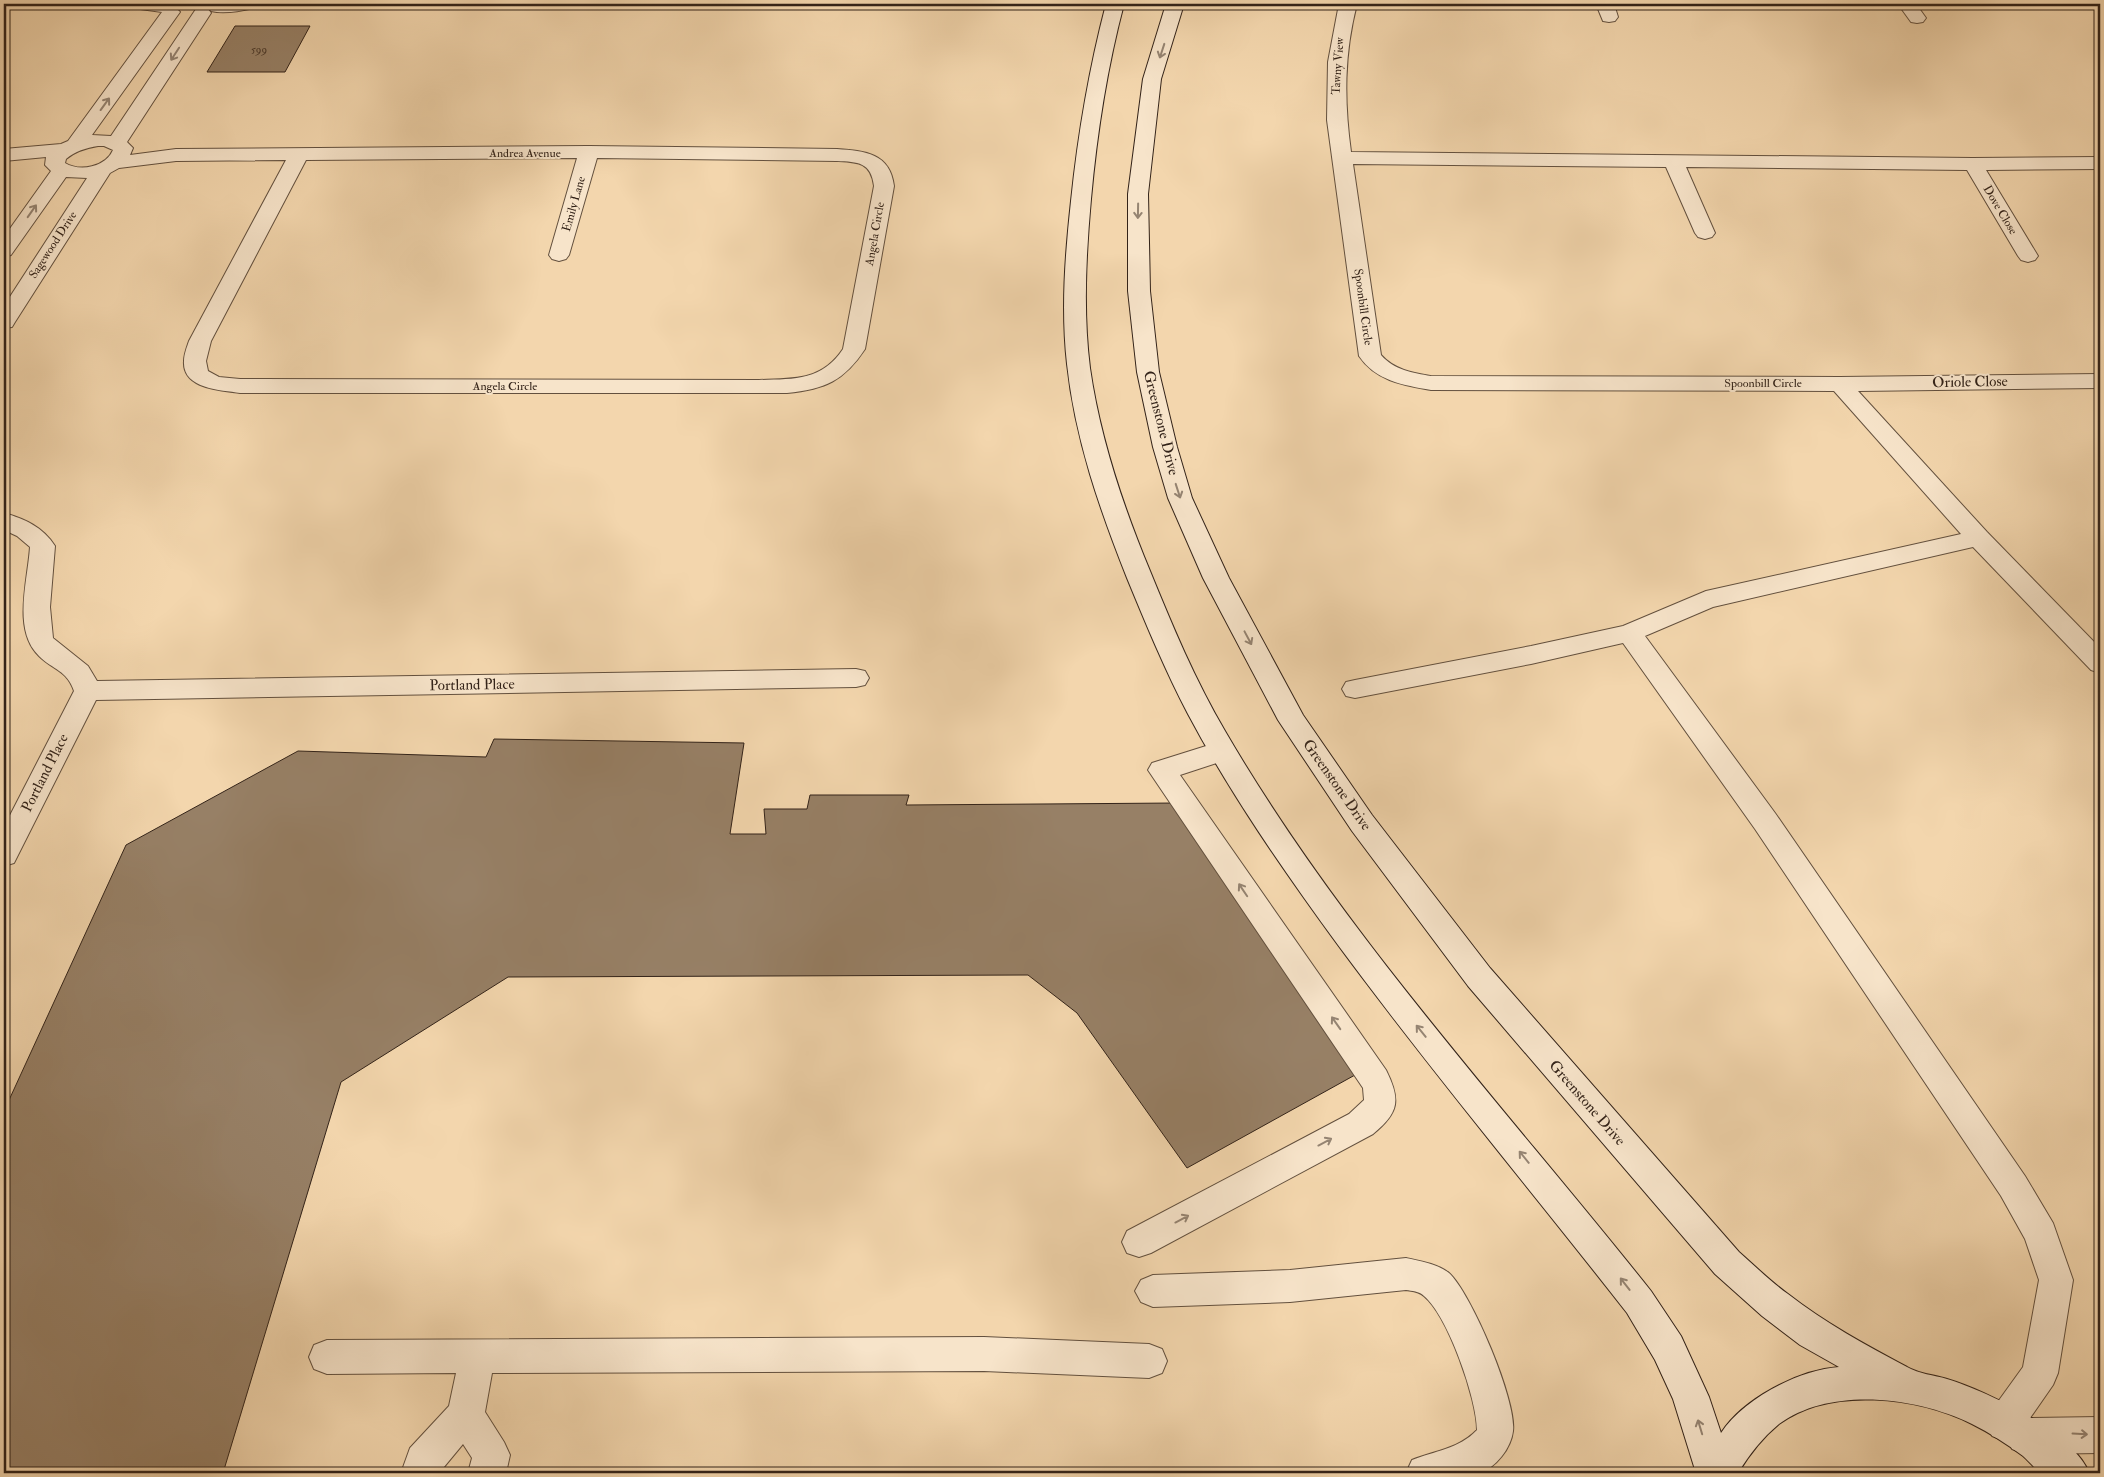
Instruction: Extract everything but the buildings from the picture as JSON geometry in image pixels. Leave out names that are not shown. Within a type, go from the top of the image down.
[{"type":"street","points":[[139,4],[169,8],[190,15],[213,8],[248,4]]},
{"type":"street","points":[[1115,4],[1097,73],[1086,147],[1076,245],[1075,323],[1079,368],[1091,439],[1115,519],[1166,641],[1222,751],[1279,841],[1390,993],[1639,1302],[1668,1348],[1691,1397],[1716,1473]]},
{"type":"street","name":"Greenstone Drive","points":[[1175,4],[1152,79],[1138,194],[1139,291],[1148,372],[1165,447],[1180,498],[1216,578],[1292,720],[1362,823],[1479,977],[1727,1263],[1774,1306],[1813,1333],[1902,1384]]},
{"type":"street","name":"Tawny View","points":[[1341,158],[1335,83],[1340,35],[1348,4]]},
{"type":"street","points":[[4,251],[64,157],[169,8]]},
{"type":"street","name":"Sagewood Drive","points":[[4,322],[213,8]]},
{"type":"street","points":[[4,156],[64,157],[105,140],[114,156],[88,172],[72,173],[64,157]]},
{"type":"street","name":"Andrea Avenue","points":[[114,156],[589,152],[837,155],[858,157],[874,163]]},
{"type":"street","name":"Emily Lane","points":[[559,255],[589,152]]},
{"type":"street","name":"Angela Circle","points":[[299,154],[200,341],[195,361],[197,374],[214,383],[240,386],[759,387],[812,382],[833,375],[846,363],[854,349],[884,186],[882,172],[874,163]]},
{"type":"street","points":[[1341,158],[1973,164],[2100,163]]},
{"type":"street","name":"Spoonbill Circle","points":[[1341,158],[1370,356],[1377,365],[1390,373],[1409,380],[1431,383],[1840,384]]},
{"type":"street","points":[[1674,162],[1705,233]]},
{"type":"street","name":"Dove Close","points":[[1973,164],[2028,256]]},
{"type":"street","name":"Oriole Close","points":[[1840,384],[2100,381]]},
{"type":"street","points":[[1840,384],[1978,538],[2100,664]]},
{"type":"street","points":[[4,521],[21,527],[34,535],[43,546],[38,624],[41,640],[49,649],[78,670],[85,682],[87,691]]},
{"type":"street","points":[[1355,690],[1630,633],[1706,600],[1978,538]]},
{"type":"street","points":[[1630,633],[1765,821],[2013,1186],[2041,1234],[2056,1280],[2040,1373],[2015,1429]]},
{"type":"street","name":"Portland Place","points":[[4,855],[87,691],[856,678]]},
{"type":"street","points":[[1139,1242],[1360,1124],[1374,1114],[1381,1097],[1375,1080],[1162,770],[1222,751]]},
{"type":"street","points":[[1153,1291],[1290,1286],[1406,1274],[1421,1277],[1437,1284],[1447,1296],[1460,1321],[1481,1374],[1495,1418],[1495,1432],[1488,1444],[1476,1455],[1425,1473]]},
{"type":"street","points":[[327,1357],[984,1354],[1149,1361]]},
{"type":"street","points":[[420,1473],[423,1460],[466,1414],[477,1356]]},
{"type":"street","points":[[1716,1473],[1724,1458],[1747,1427],[1778,1403],[1796,1395],[1836,1383],[1857,1381],[1902,1384],[1922,1388],[1963,1402],[2015,1429],[2070,1473]]},
{"type":"street","points":[[466,1414],[491,1455],[487,1473]]},
{"type":"street","points":[[2015,1429],[2100,1435]]}]
